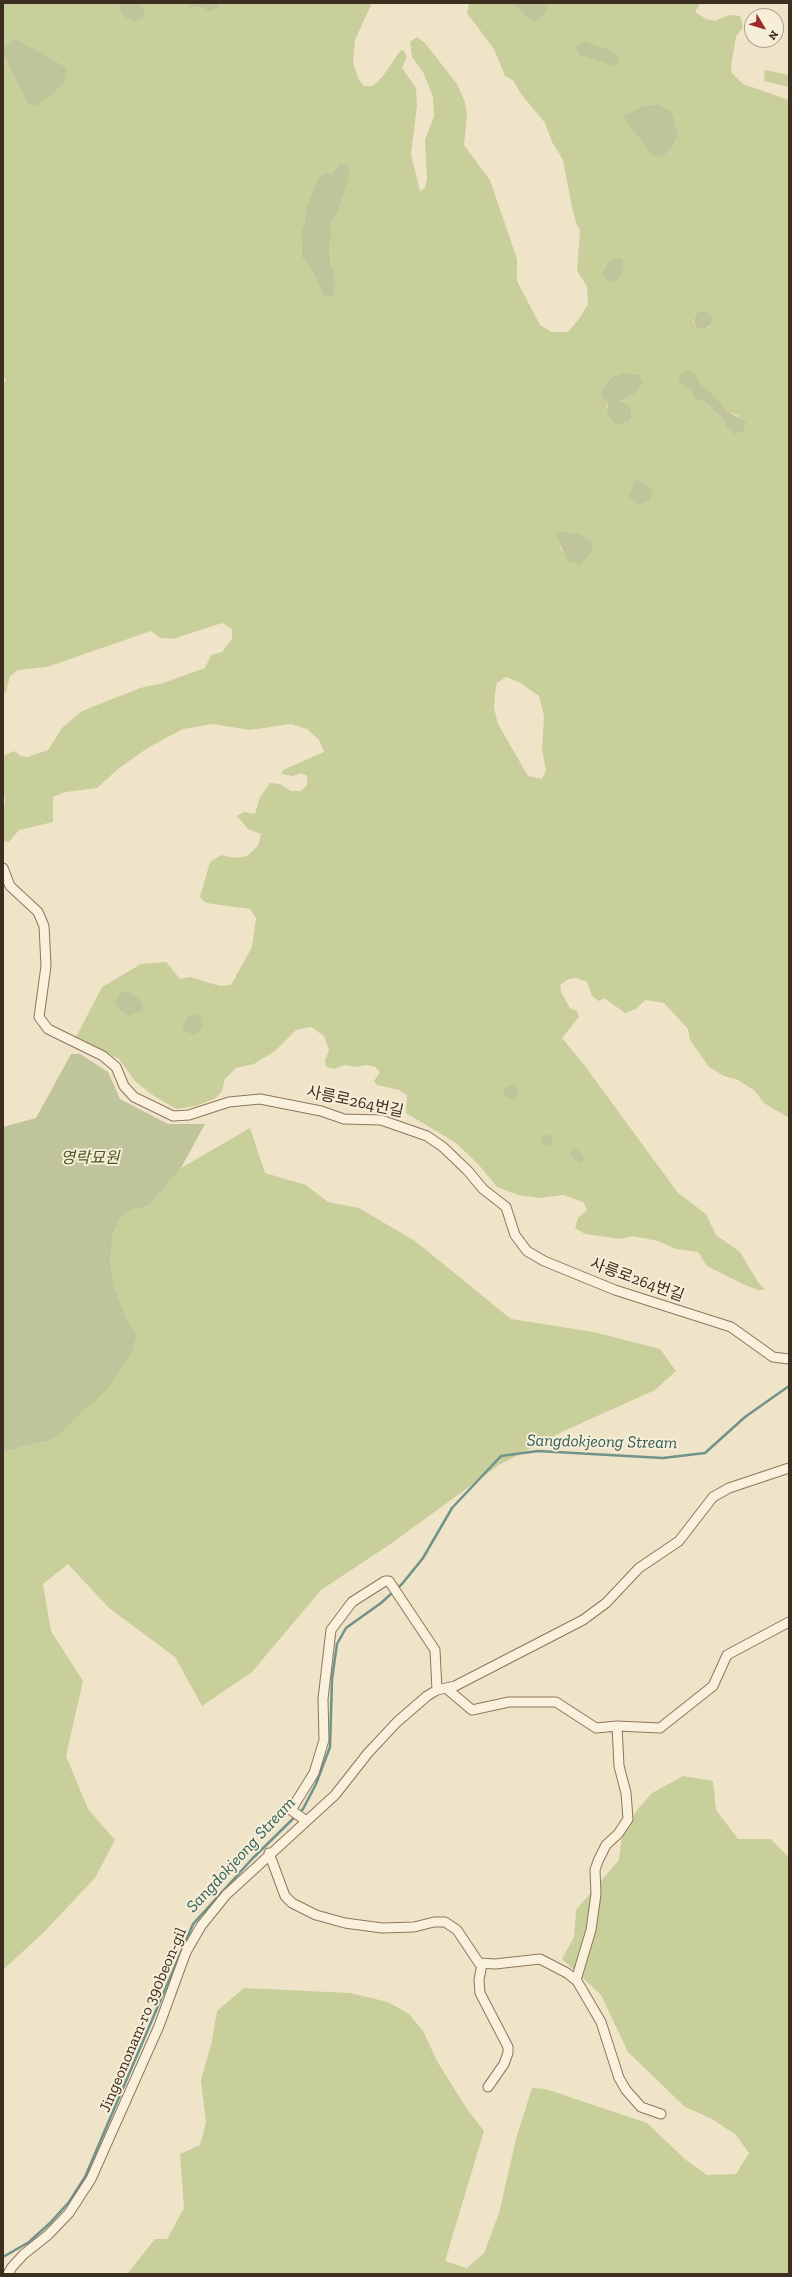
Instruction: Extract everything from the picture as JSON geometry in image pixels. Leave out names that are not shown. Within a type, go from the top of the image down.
[{"type":"street","name":"사릉로264번길","points":[[3,868],[10,886],[38,912],[44,926],[46,966],[39,1017],[53,1032],[103,1056],[116,1067],[124,1086],[134,1097],[174,1116],[189,1115],[229,1102],[260,1099],[322,1111],[344,1119],[381,1120],[427,1136],[443,1147],[468,1171],[483,1189],[506,1207],[515,1235],[527,1251],[544,1261],[615,1290],[731,1327],[773,1357],[789,1359]]},
{"type":"street","name":"Jingeononam-ro 390beon-gil","points":[[8,2274],[12,2267],[24,2254],[48,2235],[69,2213],[91,2179],[159,2026],[186,1952],[211,1912],[304,1819],[334,1795],[368,1753],[397,1722],[427,1696],[437,1690],[455,1686],[583,1620],[606,1603],[639,1568],[679,1541],[713,1497],[729,1488],[789,1468]]},
{"type":"street","points":[[304,1819],[291,1810],[314,1773],[324,1740],[323,1699],[331,1630],[352,1602],[385,1581],[392,1585],[435,1650],[437,1690]]},
{"type":"street","points":[[446,1688],[472,1710],[509,1702],[556,1702],[596,1728],[617,1726],[660,1728],[713,1686],[727,1655],[789,1622]]},
{"type":"street","points":[[576,1980],[591,1930],[598,1861],[606,1845],[618,1834],[628,1819],[626,1793],[619,1766],[617,1726]]},
{"type":"street","points":[[269,1854],[283,1892],[288,1899],[316,1915],[362,1926],[396,1928],[414,1927],[440,1921],[450,1923],[457,1930],[477,1960],[482,1964],[540,1959],[560,1968],[576,1980],[601,2022],[622,2084],[636,2103],[661,2114]]},
{"type":"street","points":[[482,1964],[479,1980],[480,1993],[508,2047],[508,2053],[504,2064],[488,2087]]},
{"type":"green space","points":[[3,3],[121,3],[119,8],[144,8],[139,3],[186,3],[190,8],[199,7],[210,12],[219,7],[219,3],[372,3],[355,40],[353,62],[359,80],[364,86],[373,86],[383,76],[400,51],[403,50],[407,57],[402,68],[416,88],[417,106],[411,154],[420,191],[425,188],[427,178],[425,140],[434,116],[433,97],[423,72],[412,57],[410,42],[417,37],[425,43],[457,84],[465,102],[467,115],[464,145],[490,180],[517,259],[517,281],[540,325],[552,332],[568,332],[579,319],[588,304],[587,286],[577,271],[580,230],[576,223],[563,160],[552,142],[545,123],[521,94],[513,80],[505,76],[494,49],[467,13],[469,3],[509,3],[521,11],[527,18],[547,8],[547,3],[703,3],[700,4],[695,12],[706,19],[715,21],[729,15],[740,16],[743,27],[736,37],[731,67],[732,73],[743,84],[789,100],[789,1118],[764,1103],[755,1091],[738,1080],[724,1076],[709,1067],[690,1040],[688,1029],[664,1003],[645,1000],[636,1009],[625,1013],[604,998],[599,1001],[592,996],[587,982],[576,978],[569,979],[560,985],[561,992],[570,1008],[577,1011],[579,1017],[562,1038],[582,1062],[678,1193],[706,1214],[716,1235],[740,1252],[758,1282],[765,1290],[758,1290],[747,1286],[707,1266],[698,1252],[676,1249],[658,1241],[632,1236],[621,1239],[585,1234],[575,1228],[578,1218],[587,1210],[583,1202],[563,1195],[540,1198],[518,1195],[497,1187],[479,1165],[456,1143],[406,1113],[407,1095],[399,1090],[377,1085],[374,1081],[380,1072],[375,1067],[367,1065],[356,1067],[344,1065],[334,1069],[326,1067],[325,1060],[329,1050],[324,1036],[311,1027],[296,1030],[275,1051],[254,1064],[236,1068],[225,1079],[222,1091],[216,1098],[196,1106],[176,1109],[151,1094],[135,1081],[119,1059],[76,1037],[102,987],[141,964],[166,962],[180,979],[190,977],[220,986],[231,985],[252,947],[256,918],[250,909],[206,903],[200,897],[210,862],[221,855],[235,858],[247,856],[258,846],[261,834],[248,829],[237,816],[244,812],[255,814],[260,797],[270,783],[280,784],[291,791],[301,791],[307,785],[307,776],[301,773],[293,776],[281,774],[283,770],[324,752],[319,740],[307,729],[291,724],[250,730],[213,724],[183,729],[149,747],[118,769],[97,788],[66,792],[53,797],[53,822],[19,830],[9,842],[3,841],[3,806],[5,806],[5,797],[3,795],[3,756],[14,751],[21,756],[28,757],[48,750],[62,728],[82,711],[140,688],[163,683],[205,668],[211,655],[222,652],[232,639],[232,629],[222,623],[173,639],[160,638],[151,631],[47,667],[18,670],[10,676],[6,692],[3,693],[3,384],[6,380],[3,377],[3,54],[28,104],[3,48]],"holes":[[[659,104],[672,111],[678,134],[672,149],[662,157],[640,140],[634,129]],[[336,170],[342,197],[337,214],[331,223],[332,236],[329,248],[332,265],[324,296],[311,268],[302,258],[301,232],[331,175]],[[623,260],[624,270],[618,280],[602,272],[609,261]],[[709,313],[712,320],[709,328],[695,325],[693,321],[696,314]],[[694,372],[703,386],[713,394],[727,411],[739,416],[726,426],[722,418],[705,402],[693,399],[691,391]],[[624,373],[634,394],[606,409],[608,402],[604,386],[612,377]],[[555,534],[592,552],[562,551]],[[506,677],[519,682],[539,696],[544,716],[542,750],[546,770],[542,779],[528,776],[498,724],[494,708],[497,683]]]},
{"type":"green space","points":[[121,3],[139,3],[144,8],[143,18],[133,22],[124,16],[119,8]]},
{"type":"green space","points":[[186,3],[219,3],[219,7],[210,12],[199,7],[190,8]]},
{"type":"green space","points":[[509,3],[547,3],[547,8],[543,16],[535,21],[527,18],[521,11]]},
{"type":"green space","points":[[15,39],[67,68],[63,84],[37,106],[28,104],[3,54],[3,47]]},
{"type":"green space","points":[[585,41],[609,50],[620,57],[619,62],[613,66],[580,55],[576,48],[577,45]]},
{"type":"green space","points":[[765,70],[789,75],[789,87],[764,81]]},
{"type":"green space","points":[[659,104],[672,111],[678,134],[672,149],[662,157],[652,156],[623,116],[643,106]]},
{"type":"green space","points":[[340,164],[349,165],[348,179],[337,214],[331,223],[332,236],[329,248],[335,288],[333,297],[324,296],[311,268],[302,258],[301,232],[305,223],[306,209],[318,179],[324,173],[331,175]]},
{"type":"green space","points":[[615,258],[623,260],[624,270],[618,280],[612,282],[605,278],[602,272],[609,261]]},
{"type":"green space","points":[[703,311],[709,314],[712,320],[709,326],[703,329],[697,326],[694,320],[697,314]]},
{"type":"green space","points":[[687,371],[694,372],[703,386],[713,394],[727,411],[746,422],[743,431],[734,434],[726,426],[722,418],[705,402],[693,399],[691,391],[678,380],[680,374]]},
{"type":"green space","points":[[624,373],[639,375],[643,383],[634,394],[620,401],[630,406],[631,417],[629,421],[617,425],[607,415],[608,402],[601,395],[604,386],[612,377]]},
{"type":"green space","points":[[636,480],[645,483],[653,492],[649,500],[637,505],[629,496]]},
{"type":"green space","points":[[560,532],[580,534],[591,541],[592,552],[580,565],[568,562],[555,534]]},
{"type":"green space","points":[[122,992],[130,993],[140,1000],[143,1007],[142,1011],[128,1016],[120,1010],[114,1003]]},
{"type":"green space","points":[[196,1014],[201,1017],[202,1027],[196,1035],[186,1032],[182,1028],[189,1016]]},
{"type":"green space","name":"영락묘원","points":[[71,1054],[80,1054],[108,1072],[120,1099],[168,1124],[205,1124],[181,1168],[149,1206],[131,1210],[120,1219],[113,1234],[110,1261],[114,1285],[126,1318],[137,1335],[131,1354],[110,1386],[54,1439],[3,1452],[3,1127],[36,1118]]},
{"type":"green space","points":[[508,1085],[514,1085],[518,1089],[518,1095],[514,1099],[508,1099],[504,1095],[504,1089]]},
{"type":"green space","points":[[250,1128],[265,1173],[306,1185],[328,1202],[359,1208],[415,1241],[511,1319],[594,1332],[660,1349],[676,1371],[655,1390],[562,1432],[499,1465],[389,1545],[321,1590],[252,1672],[202,1706],[175,1657],[109,1608],[68,1564],[43,1584],[51,1631],[83,1681],[66,1756],[88,1809],[115,1840],[95,1878],[43,1933],[3,1970],[3,1452],[54,1439],[137,1335],[126,1318],[114,1285],[110,1261],[113,1234],[120,1219],[131,1210],[149,1206],[181,1168]]},
{"type":"green space","points":[[545,1135],[549,1135],[551,1136],[551,1144],[545,1145],[542,1142],[542,1138]]},
{"type":"green space","points":[[576,1149],[583,1154],[584,1160],[581,1163],[571,1157],[571,1152]]},
{"type":"green space","points":[[683,1776],[713,1781],[716,1810],[738,1839],[771,1839],[789,1858],[789,2274],[127,2274],[155,2239],[167,2239],[184,2208],[180,2154],[200,2145],[206,2123],[201,2080],[212,2041],[217,2011],[244,1988],[350,1993],[388,2002],[409,2014],[423,2031],[437,2061],[467,2109],[484,2131],[445,2261],[467,2268],[484,2253],[499,2213],[516,2139],[532,2088],[546,2089],[647,2123],[686,2160],[707,2175],[736,2174],[749,2153],[736,2135],[712,2119],[685,2107],[628,2052],[601,1995],[562,1959],[574,1937],[576,1910],[619,1860],[622,1835],[637,1810],[652,1793]]},
{"type":"waterway","name":"Sangdokjeong Stream","points":[[3,2257],[29,2242],[50,2223],[69,2202],[85,2177],[193,1924],[252,1859],[303,1809],[316,1784],[330,1747],[332,1679],[337,1644],[346,1628],[381,1603],[402,1584],[423,1558],[452,1508],[501,1456],[538,1451],[663,1458],[705,1453],[745,1417],[789,1386]]}]
